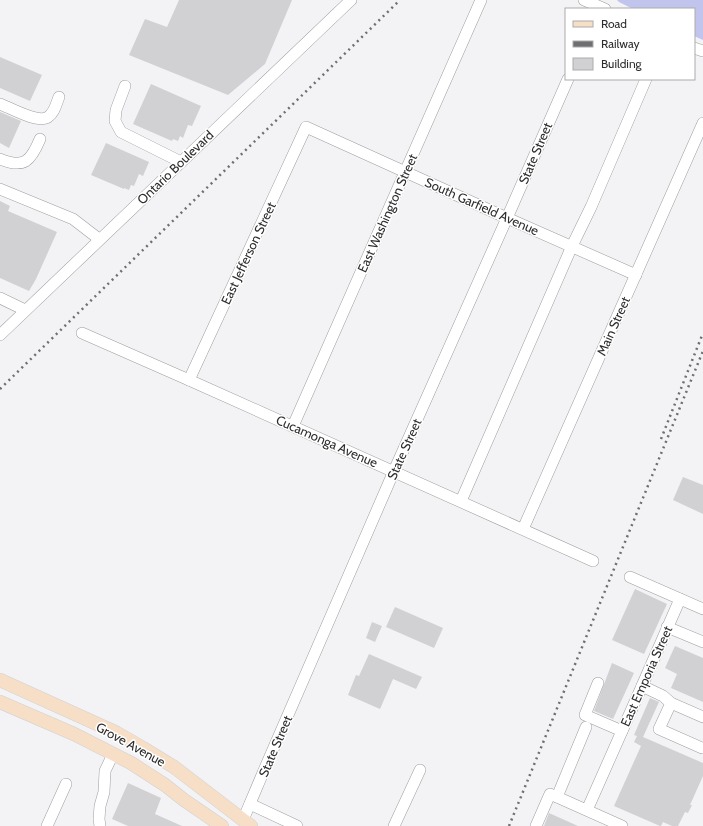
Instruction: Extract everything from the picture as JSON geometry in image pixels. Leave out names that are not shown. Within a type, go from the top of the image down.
[{"type":"main road","name":"Grove Avenue","points":[[0,680],[117,733],[143,748],[174,767],[244,825]]},
{"type":"main road","name":"Grove Avenue","points":[[0,702],[74,734],[131,763],[165,785],[222,826]]},
{"type":"street","name":"Ontario Boulevard","points":[[0,335],[351,0]]},
{"type":"street","name":"East Washington Street","points":[[293,426],[480,0]]},
{"type":"street","points":[[584,0],[601,6]]},
{"type":"street","name":"State Street","points":[[244,825],[250,804],[394,471],[568,80]]},
{"type":"street","points":[[461,501],[646,80]]},
{"type":"street","points":[[125,86],[116,110],[115,121],[121,132],[181,162]]},
{"type":"street","points":[[0,104],[42,120],[54,111],[59,97]]},
{"type":"street","name":"Main Street","points":[[523,528],[703,123]]},
{"type":"street","name":"South Garfield Avenue","points":[[306,127],[636,275]]},
{"type":"street","name":"East Jefferson Street","points":[[189,380],[306,127]]},
{"type":"street","points":[[0,159],[9,163],[19,164],[26,161],[36,150],[40,139]]},
{"type":"street","points":[[0,189],[73,219],[100,240]]},
{"type":"street","points":[[0,298],[25,310]]},
{"type":"street","name":"Cucamonga Avenue","points":[[82,333],[593,560]]},
{"type":"street","points":[[630,577],[703,609]]},
{"type":"street","name":"East Emporia Street","points":[[587,810],[680,599]]},
{"type":"street","points":[[668,627],[703,642]]},
{"type":"street","points":[[598,683],[585,715],[622,731]]},
{"type":"street","points":[[642,686],[663,696],[671,703],[703,717]]},
{"type":"street","points":[[671,703],[659,730],[702,748]]},
{"type":"street","points":[[557,797],[586,727]]},
{"type":"street","points":[[100,826],[100,806],[104,792],[105,772],[114,754]]},
{"type":"street","points":[[394,826],[420,770]]},
{"type":"street","points":[[47,826],[66,784]]},
{"type":"street","points":[[536,826],[550,794],[622,826]]},
{"type":"street","points":[[250,804],[296,826]]},
{"type":"shaded area","points":[[617,0],[703,0],[703,40],[695,36],[695,8],[631,8]]},
{"type":"building","points":[[179,0],[292,0],[265,64],[228,95],[129,55],[145,19],[167,27]]},
{"type":"building","points":[[0,57],[42,75],[30,101],[0,88]]},
{"type":"building","points":[[151,84],[201,106],[192,126],[188,125],[183,138],[180,136],[178,141],[173,139],[172,141],[133,124]]},
{"type":"building","points":[[0,112],[21,121],[9,148],[0,143]]},
{"type":"building","points":[[106,143],[149,162],[143,176],[139,174],[134,186],[131,185],[129,190],[91,175]]},
{"type":"building","points":[[0,201],[10,206],[8,211],[57,232],[29,291],[0,278]]},
{"type":"building","points":[[683,477],[703,485],[703,514],[673,500]]},
{"type":"building","points":[[635,589],[667,604],[644,654],[612,640]]},
{"type":"building","points":[[395,607],[443,628],[434,648],[386,627]]},
{"type":"building","points":[[372,622],[382,626],[375,642],[366,638]]},
{"type":"building","points":[[675,646],[703,658],[703,702],[671,688],[677,674],[665,668]]},
{"type":"building","points":[[369,654],[422,677],[416,689],[393,679],[380,709],[348,695],[356,675],[359,676]]},
{"type":"building","points":[[612,663],[634,673],[613,719],[594,711]]},
{"type":"building","points":[[650,698],[659,702],[643,737],[703,763],[703,776],[690,805],[692,805],[688,813],[685,812],[678,826],[672,826],[663,822],[660,826],[614,806],[641,746],[634,742],[637,736],[634,735]]},
{"type":"building","points":[[128,783],[161,798],[155,814],[182,826],[128,826],[112,819]]},
{"type":"building","points":[[549,813],[578,826],[544,826]]},
{"type":"railway","points":[[0,389],[400,0]]},
{"type":"railway","points":[[661,439],[703,333]]},
{"type":"railway","points":[[509,826],[703,351]]}]
